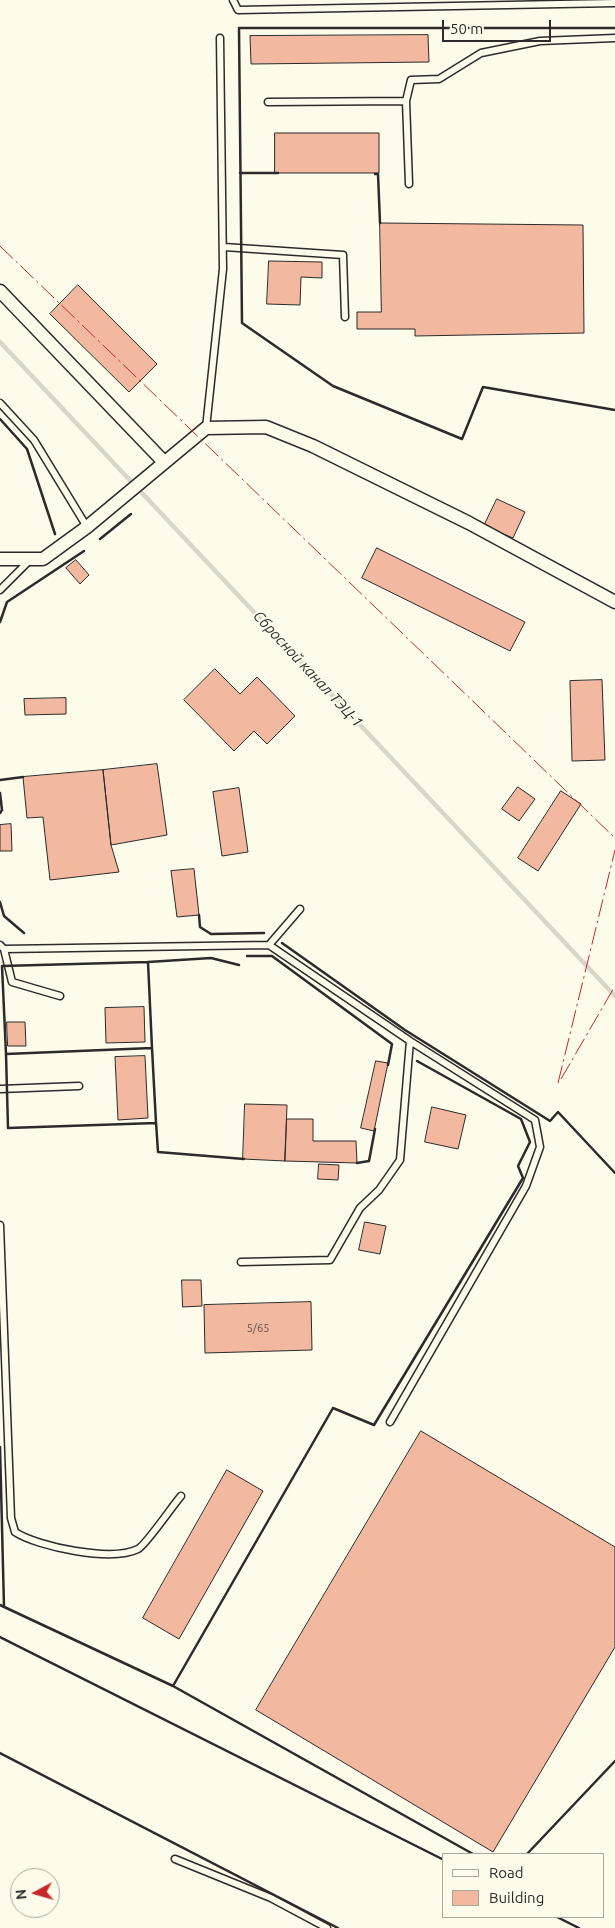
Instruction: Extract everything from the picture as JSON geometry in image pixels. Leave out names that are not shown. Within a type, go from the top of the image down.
[{"type":"street","points":[[0,291],[164,462]]},
{"type":"street","points":[[0,559],[43,559],[87,527],[206,428],[266,427],[313,446],[469,523],[615,602]]},
{"type":"lane","points":[[233,0],[238,10],[615,3]]},
{"type":"lane","points":[[206,428],[224,247],[220,38]]},
{"type":"lane","points":[[409,184],[406,101],[411,80],[439,79],[481,53],[540,41],[615,38]]},
{"type":"lane","points":[[268,102],[406,101]]},
{"type":"lane","points":[[224,247],[343,256],[345,317]]},
{"type":"lane","points":[[0,403],[34,440],[87,527]]},
{"type":"lane","points":[[0,590],[30,560]]},
{"type":"lane","points":[[269,945],[300,909]]},
{"type":"lane","points":[[60,996],[12,982],[2,947],[269,945],[410,1041],[535,1120],[540,1147],[526,1186],[390,1422]]},
{"type":"lane","points":[[241,1262],[330,1260],[360,1208],[379,1190],[400,1160],[410,1041]]},
{"type":"lane","points":[[0,1089],[79,1086]]},
{"type":"lane","points":[[0,1225],[11,1518],[15,1532],[24,1538],[63,1548],[116,1554],[139,1549],[181,1496]]},
{"type":"lane","points":[[175,1859],[271,1898],[326,1928]]},
{"type":"building","points":[[428,35],[429,62],[251,64],[250,36]]},
{"type":"building","points":[[275,133],[379,133],[379,173],[275,173]]},
{"type":"building","points":[[380,223],[583,225],[584,333],[415,336],[415,329],[357,329],[357,312],[381,312]]},
{"type":"building","points":[[269,261],[322,262],[322,278],[301,277],[300,305],[267,304]]},
{"type":"building","points":[[78,285],[157,364],[129,392],[50,314]]},
{"type":"building","points":[[497,499],[525,512],[513,538],[484,526]]},
{"type":"building","points":[[377,548],[525,622],[510,651],[362,578]]},
{"type":"building","points":[[76,560],[89,575],[80,584],[66,568]]},
{"type":"building","points":[[215,669],[240,694],[257,677],[295,716],[267,744],[254,731],[234,751],[184,700]]},
{"type":"building","points":[[602,680],[605,760],[572,761],[570,681]]},
{"type":"building","points":[[66,698],[66,714],[25,715],[24,699]]},
{"type":"building","points":[[157,764],[167,835],[111,845],[103,770]]},
{"type":"building","points":[[103,770],[111,845],[119,872],[50,880],[43,817],[27,818],[23,777]]},
{"type":"building","points":[[518,787],[535,799],[519,821],[502,809]]},
{"type":"building","points":[[239,788],[248,852],[222,856],[213,792]]},
{"type":"building","points":[[561,791],[581,804],[538,871],[518,858]]},
{"type":"building","points":[[11,824],[12,851],[0,851],[0,825]]},
{"type":"building","points":[[194,869],[199,915],[177,917],[171,871]]},
{"type":"building","points":[[144,1007],[145,1042],[106,1043],[105,1008]]},
{"type":"building","points":[[7,1022],[25,1022],[26,1046],[8,1046]]},
{"type":"building","points":[[145,1056],[148,1118],[118,1120],[115,1057]]},
{"type":"building","points":[[376,1061],[388,1063],[374,1131],[361,1128]]},
{"type":"building","points":[[245,1104],[287,1105],[285,1161],[243,1159]]},
{"type":"building","points":[[432,1107],[466,1115],[458,1149],[425,1142]]},
{"type":"building","points":[[287,1119],[313,1119],[313,1141],[356,1141],[357,1163],[285,1161]]},
{"type":"building","points":[[319,1164],[339,1165],[338,1180],[318,1179]]},
{"type":"building","points":[[365,1222],[386,1226],[380,1254],[359,1250]]},
{"type":"building","points":[[182,1280],[201,1280],[202,1306],[183,1307]]},
{"type":"building","points":[[311,1302],[312,1350],[205,1353],[204,1305]]},
{"type":"building","points":[[421,1431],[615,1547],[615,1647],[493,1852],[256,1710]]},
{"type":"building","points":[[227,1470],[263,1491],[179,1639],[143,1618]]},
{"type":"waterway","name":"Сбросной канал ТЭЦ-1","points":[[0,342],[615,996]]},
{"type":"wall","points":[[615,28],[239,28],[242,323],[333,386],[462,439],[483,387],[615,410]]},
{"type":"wall","points":[[240,173],[278,173]]},
{"type":"wall","points":[[375,174],[378,174],[380,223]]},
{"type":"wall","points":[[0,419],[27,449],[55,534]]},
{"type":"wall","points":[[100,539],[131,514]]},
{"type":"wall","points":[[0,622],[7,602],[84,551]]},
{"type":"wall","points":[[0,780],[23,777]]},
{"type":"wall","points":[[0,793],[2,810],[0,813]]},
{"type":"wall","points":[[0,902],[4,916],[24,933]]},
{"type":"wall","points":[[199,915],[200,927],[211,934],[264,933]]},
{"type":"wall","points":[[282,943],[405,1030],[550,1121],[558,1112],[615,1173]]},
{"type":"wall","points":[[247,956],[272,956],[392,1044],[388,1065]]},
{"type":"wall","points":[[148,962],[211,958],[239,965]]},
{"type":"wall","points":[[148,962],[152,1048],[6,1054],[2,966],[148,962]]},
{"type":"wall","points":[[152,1048],[156,1123],[8,1128],[6,1054],[152,1048]]},
{"type":"wall","points":[[173,1686],[333,1408],[374,1425],[523,1178],[518,1166],[530,1142],[521,1119],[417,1061]]},
{"type":"wall","points":[[156,1122],[158,1152],[244,1159]]},
{"type":"wall","points":[[357,1163],[369,1161],[375,1129]]},
{"type":"wall","points":[[0,1447],[4,1607]]},
{"type":"wall","points":[[0,1605],[173,1686],[471,1853]]},
{"type":"wall","points":[[0,1637],[442,1859]]},
{"type":"wall","points":[[0,1753],[338,1928]]},
{"type":"wall","points":[[528,1853],[615,1761]]},
{"type":"wall","points":[[559,1918],[579,1928]]},
{"type":"power","points":[[0,246],[615,838]]},
{"type":"power","points":[[558,1083],[615,850]]},
{"type":"power","points":[[561,1079],[615,986]]}]
